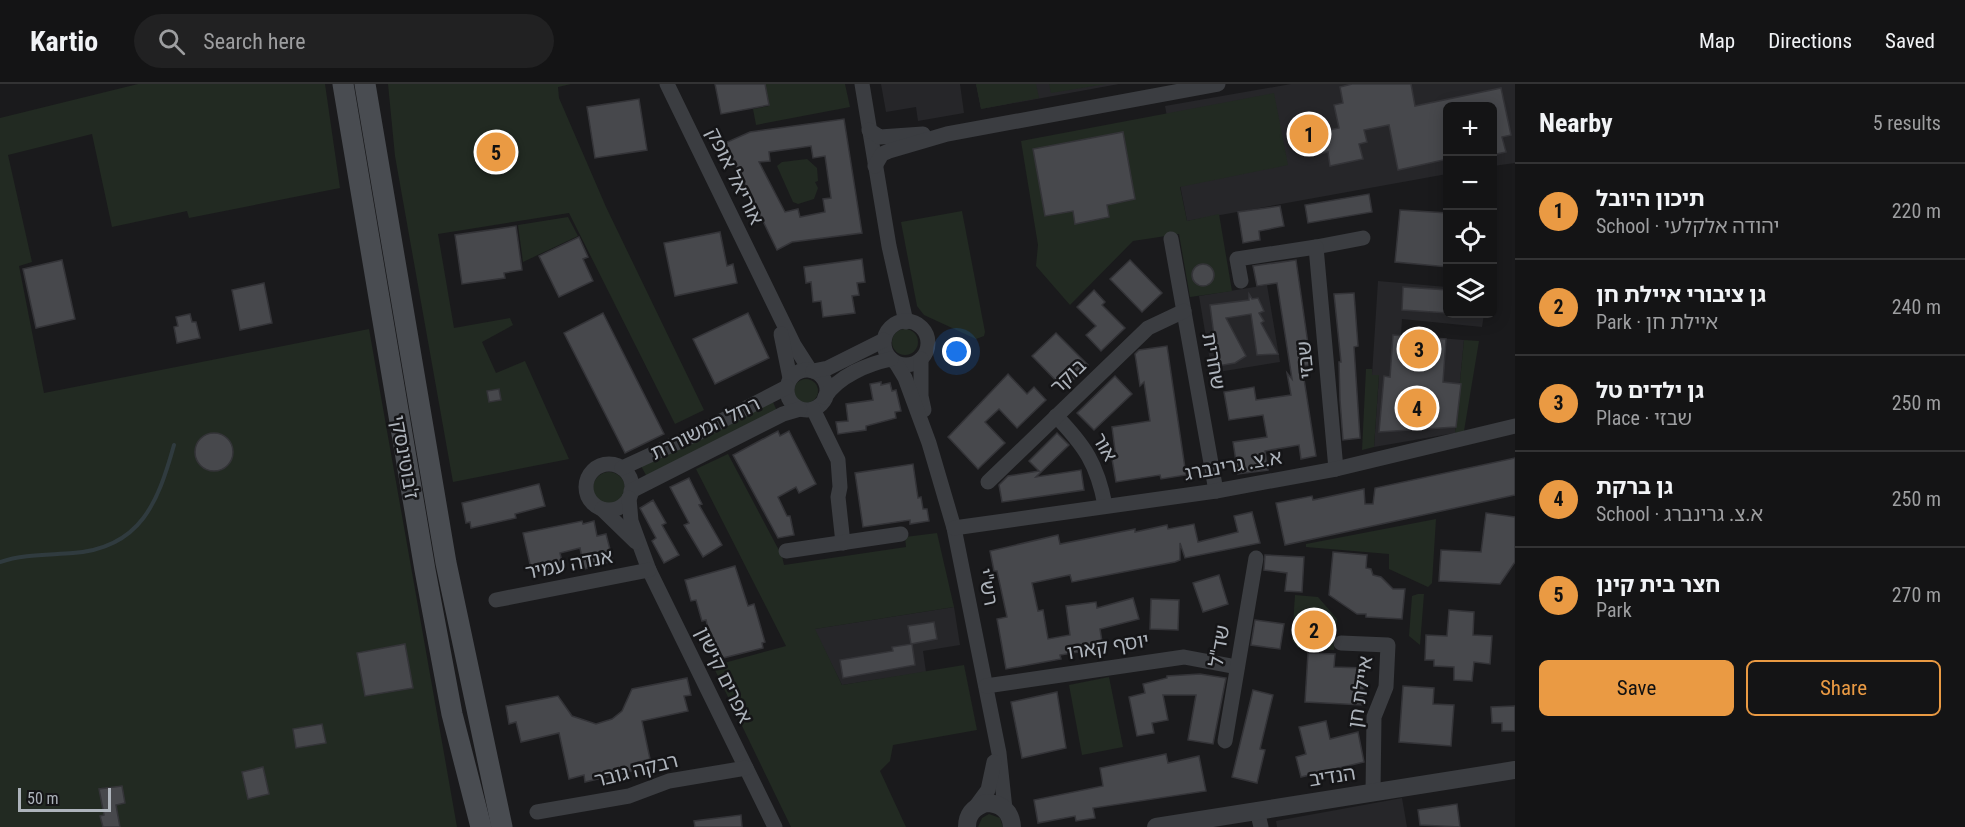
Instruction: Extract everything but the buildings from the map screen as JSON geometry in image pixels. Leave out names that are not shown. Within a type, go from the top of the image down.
[{"type":"main road","name":"ז'בוטינסקי","points":[[343,84],[425,570],[452,714],[491,826]]},
{"type":"main road","name":"ז'בוטינסקי","points":[[366,85],[491,826]]},
{"type":"street","name":"אוריאל אופק","points":[[668,84],[794,345],[811,371]]},
{"type":"street","points":[[861,84],[906,322]]},
{"type":"street","points":[[875,166],[882,154],[947,134],[1218,84]]},
{"type":"street","points":[[869,130],[880,137],[947,134]]},
{"type":"street","name":"שחרית","points":[[1171,238],[1216,490]]},
{"type":"street","points":[[1241,281],[1237,259],[1363,238]]},
{"type":"street","name":"שבזי","points":[[1316,247],[1336,469]]},
{"type":"street","name":"אוריאל אופק","points":[[766,285],[786,349],[789,382]]},
{"type":"street","name":"בוקר","points":[[988,482],[1148,328],[1184,311]]},
{"type":"street","points":[[806,409],[825,397],[835,384],[878,362],[893,361],[909,365],[921,359],[927,347],[925,333],[918,326],[906,322],[893,326],[884,340],[828,368],[800,371],[789,382],[789,399],[806,409],[837,460],[843,543]]},
{"type":"street","points":[[884,340],[885,350],[893,361]]},
{"type":"street","name":"רש\"י","points":[[921,359],[921,396],[929,442]]},
{"type":"street","name":"רש\"י","points":[[893,361],[905,378],[929,442],[954,528],[1012,821]]},
{"type":"street","points":[[811,371],[824,381],[825,397]]},
{"type":"street","name":"רחל המשוררת","points":[[622,468],[698,433],[789,382]]},
{"type":"street","name":"רחל המשוררת","points":[[630,494],[783,414],[806,409]]},
{"type":"street","name":"אור","points":[[1056,416],[1083,444],[1100,481],[1104,505]]},
{"type":"street","name":"א.צ. גרינברג","points":[[954,528],[1216,490],[1336,469],[1515,426]]},
{"type":"street","points":[[605,464],[622,468],[629,476],[630,494],[619,507],[602,509],[592,503],[587,494],[588,477],[595,468],[605,464]]},
{"type":"street","name":"אפרים קישון","points":[[630,494],[630,516],[649,570],[773,824]]},
{"type":"street","name":"אפרים קישון","points":[[602,509],[640,548]]},
{"type":"street","points":[[786,551],[901,534]]},
{"type":"street","name":"שד\"ל","points":[[1224,741],[1256,558]]},
{"type":"street","name":"אנדה עמיר","points":[[496,600],[649,570]]},
{"type":"street","name":"איילת חן","points":[[1341,643],[1388,645],[1386,687],[1374,717],[1373,793]]},
{"type":"street","name":"יוסף קארו","points":[[986,686],[1184,657],[1237,667]]},
{"type":"street","name":"רש\"י","points":[[967,821],[988,790],[996,742]]},
{"type":"street","name":"רבקה גובר","points":[[537,812],[629,796],[669,781],[746,768]]},
{"type":"street","name":"הנדיב","points":[[1156,827],[1259,819],[1373,793],[1515,770]]},
{"type":"street","points":[[967,821],[993,803],[1012,821]]},
{"type":"shaded area","points":[[138,84],[325,84],[340,188],[189,218],[187,211],[112,227],[92,134],[8,155],[32,262],[19,266],[44,393],[369,329],[457,827],[0,827],[0,118]]},
{"type":"shaded area","points":[[388,84],[571,84],[558,87],[559,98],[606,207],[704,410],[675,424],[569,213],[438,234],[454,328],[510,318],[513,325],[482,342],[496,373],[525,361],[569,459],[453,482],[395,156]]},
{"type":"shaded area","points":[[765,84],[845,84],[850,107],[756,125],[753,109],[769,106]]},
{"type":"shaded area","points":[[881,84],[960,84],[964,113],[918,121],[916,107],[886,112]]},
{"type":"shaded area","points":[[976,84],[1119,84],[981,109]]},
{"type":"shaded area","points":[[976,84],[1036,84],[1039,98],[981,109]]},
{"type":"shaded area","points":[[1049,84],[1106,84],[1051,93]]},
{"type":"shaded area","points":[[1291,84],[1515,84],[1515,163],[1497,165],[1497,102],[1443,102],[1443,175],[1187,221],[1165,106]]},
{"type":"shaded area","points":[[1274,93],[1288,165],[1180,187],[1187,221],[1219,214],[1232,291],[1190,297],[1179,234],[1133,241],[1070,305],[1036,266],[1038,245],[1021,141]]},
{"type":"shaded area","points":[[807,159],[817,168],[818,181],[815,182],[818,188],[814,199],[798,204],[793,202],[777,166],[782,162]]},
{"type":"shaded area","points":[[962,211],[985,332],[984,336],[976,339],[924,315],[917,306],[901,222]]},
{"type":"shaded area","points":[[568,217],[578,236],[523,262],[518,225]]},
{"type":"shaded area","points":[[1378,281],[1443,287],[1443,318],[1483,318],[1482,327],[1402,319],[1401,335],[1464,340],[1455,433],[1374,447],[1379,376],[1372,375]]},
{"type":"shaded area","points":[[1267,285],[1280,362],[1212,373],[1199,296]]},
{"type":"shaded area","points":[[905,329],[914,333],[918,342],[914,351],[905,355],[896,351],[892,342],[896,333]]},
{"type":"shaded area","points":[[1464,340],[1479,341],[1464,431],[1455,433]]},
{"type":"shaded area","points":[[1366,369],[1372,369],[1372,375],[1379,375],[1374,447],[1362,450]]},
{"type":"shaded area","points":[[806,379],[814,383],[818,391],[814,399],[806,403],[798,399],[794,391],[798,383]]},
{"type":"shaded area","points":[[772,400],[777,411],[647,477],[641,466]]},
{"type":"shaded area","points":[[728,454],[782,556],[784,565],[906,547],[905,537],[937,533],[954,607],[815,629],[842,685],[964,665],[977,730],[893,745],[890,761],[880,771],[906,827],[791,827],[713,666],[786,646],[696,469]]},
{"type":"shaded area","points":[[609,472],[620,477],[625,488],[620,499],[609,504],[598,499],[593,488],[598,477]]},
{"type":"shaded area","points":[[1436,519],[1432,583],[1428,587],[1389,569],[1389,554],[1306,547],[1306,544]]},
{"type":"shaded area","points":[[1424,594],[1420,645],[1409,636],[1412,596]]},
{"type":"shaded area","points":[[1295,595],[1318,597],[1337,619],[1334,650],[1298,648],[1292,640]]},
{"type":"shaded area","points":[[954,607],[960,645],[923,651],[926,672],[842,685],[814,629]]},
{"type":"shaded area","points":[[1109,677],[1123,747],[1082,755],[1069,685]]},
{"type":"shaded area","points":[[1402,798],[1407,827],[1277,827],[1276,821]]},
{"type":"shaded area","points":[[989,814],[1000,818],[1003,827],[978,827],[982,818]]},
{"type":"waterway","points":[[0,562],[27,556],[96,549],[115,542],[131,532],[153,503],[174,445]]},
{"type":"place","name":"תיכון היובל","points":[[1309,134]]},
{"type":"place","name":"חצר בית קינן","points":[[496,152]]},
{"type":"place","name":"גן ילדים טל","points":[[1419,349]]},
{"type":"place","name":"גן ברקת","points":[[1417,408]]},
{"type":"place","name":"גן ציבורי איילת חן","points":[[1314,630]]}]
